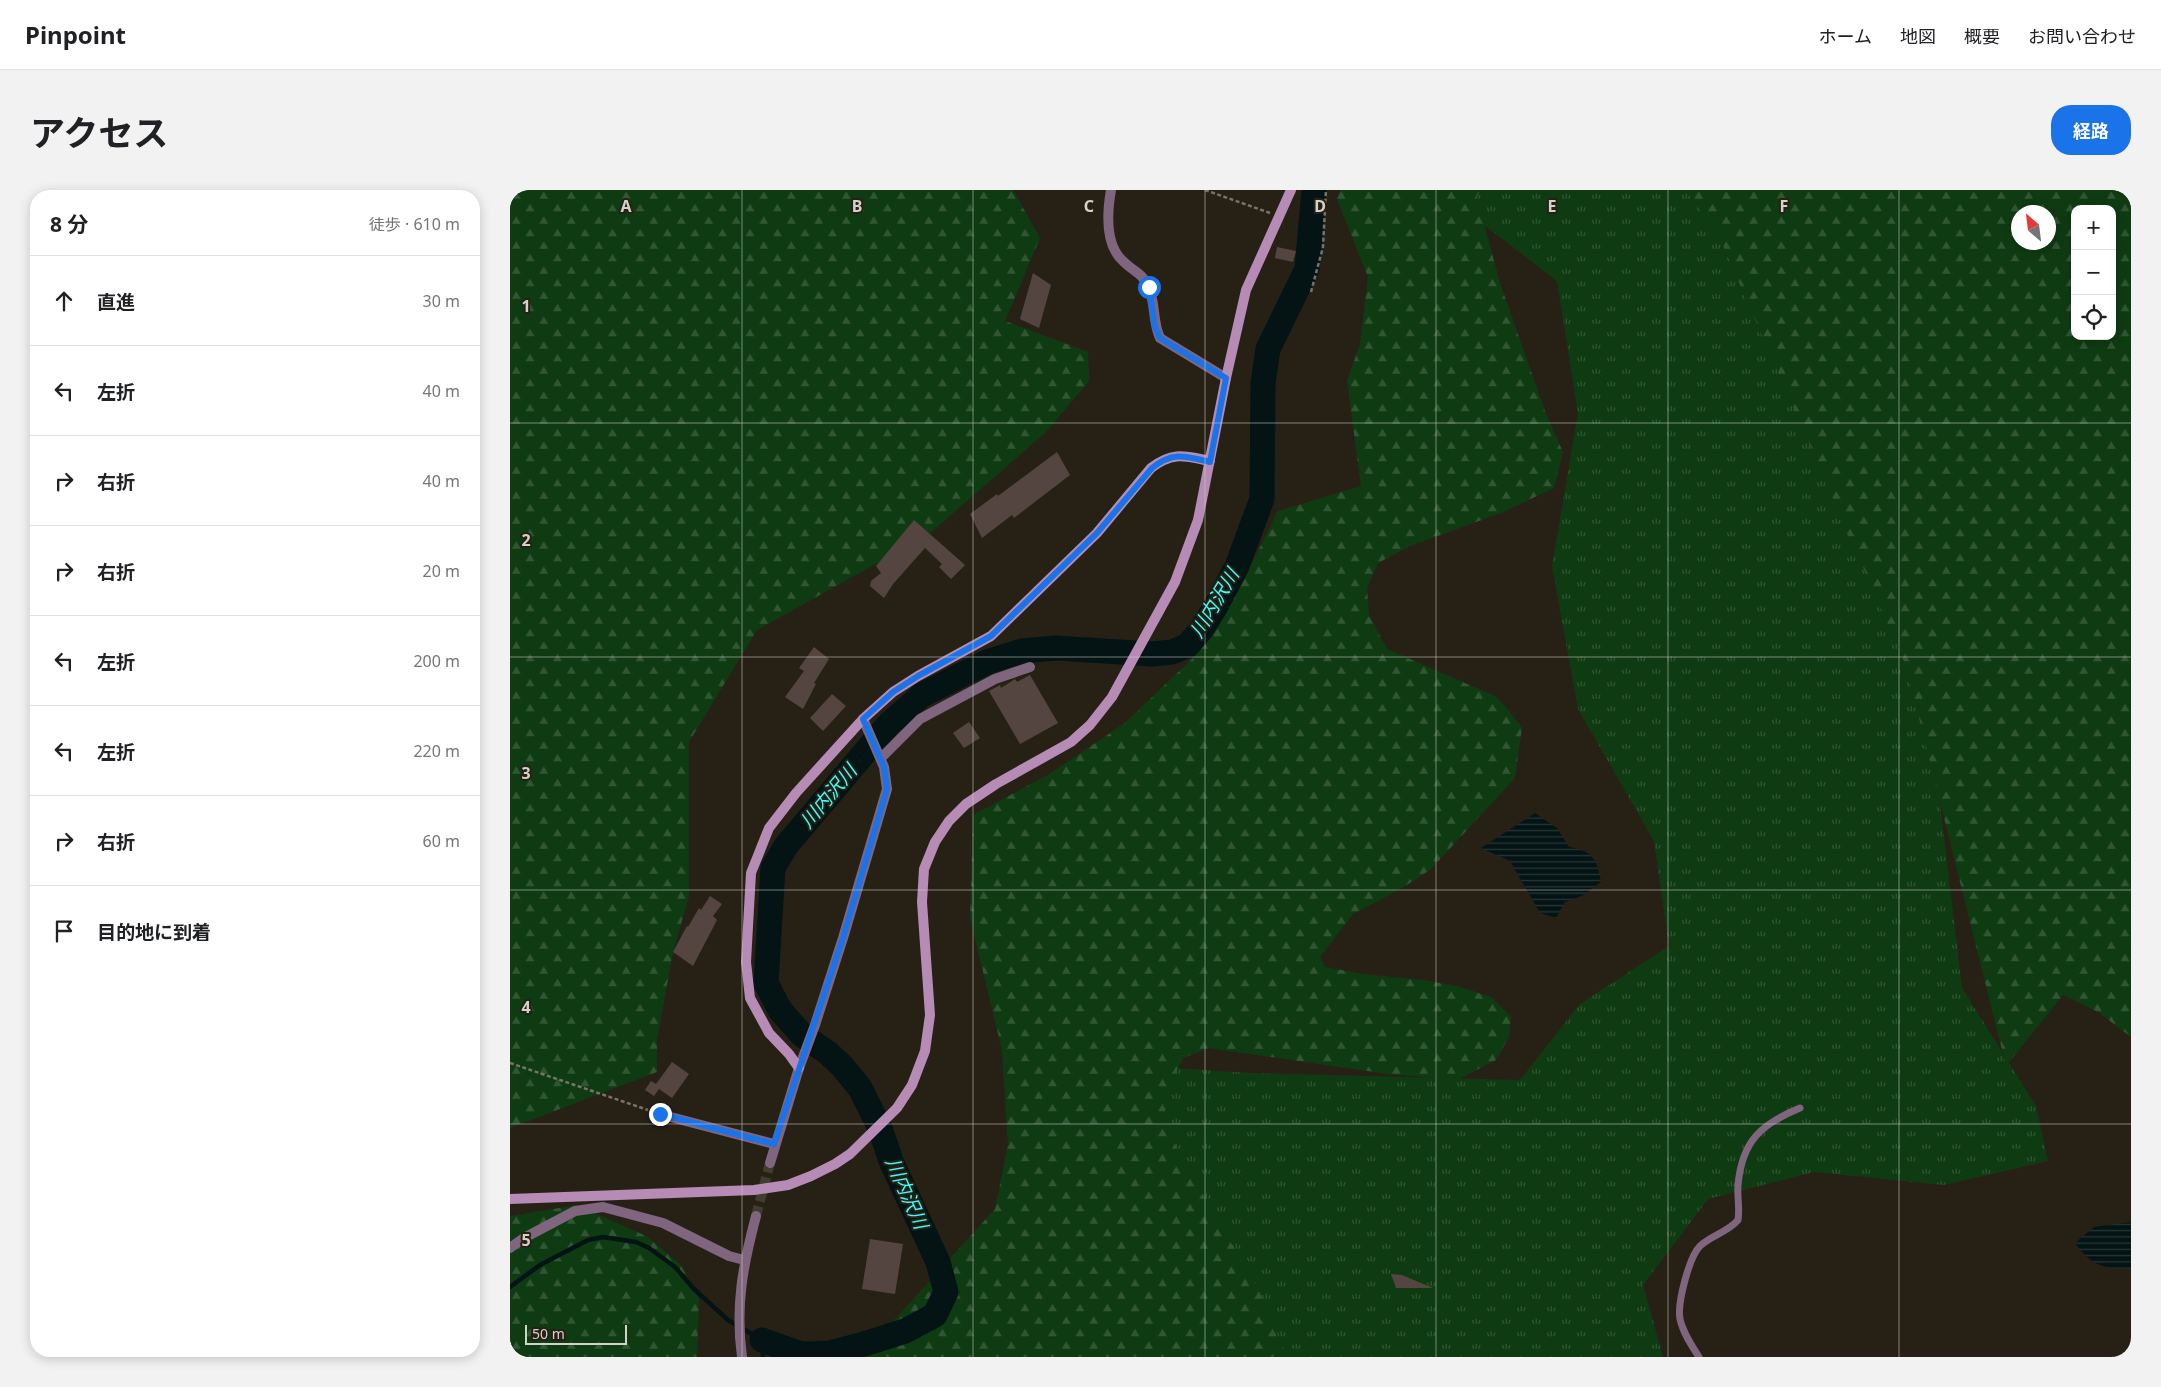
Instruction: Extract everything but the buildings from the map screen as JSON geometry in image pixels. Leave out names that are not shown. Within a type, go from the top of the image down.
[{"type":"street","points":[[1111,190],[1108,210],[1111,239],[1117,256],[1142,275],[1149,287],[1155,327],[1160,338],[1226,378]]},
{"type":"street","points":[[510,1199],[754,1190],[779,1186],[811,1176],[850,1154],[891,1114],[912,1085],[925,1051],[930,1015],[922,902],[924,869],[935,842],[949,821],[966,804],[996,784],[1071,742],[1090,725],[1112,697],[1128,669],[1175,582],[1198,520],[1226,378],[1246,290],[1291,190]]},
{"type":"street","points":[[799,1068],[769,1033],[750,998],[746,962],[751,873],[769,828],[796,793],[866,724],[893,692],[991,636],[1097,533],[1161,460],[1175,456],[1210,462]]},
{"type":"street","points":[[880,756],[920,718],[995,679],[1030,667]]},
{"type":"street","points":[[770,1162],[804,1051],[815,1025],[863,874],[887,789],[884,767],[866,724]]},
{"type":"street","points":[[660,1114],[774,1144]]},
{"type":"street","points":[[510,1248],[524,1238],[575,1211],[603,1207],[663,1223],[729,1256],[744,1260]]},
{"type":"street","points":[[742,1357],[738,1309],[744,1260],[756,1216]]},
{"type":"lane","points":[[1699,1357],[1685,1334],[1680,1318],[1681,1300],[1693,1256],[1700,1246],[1731,1228],[1738,1220],[1738,1185],[1744,1158],[1753,1138],[1766,1125],[1800,1108]]},
{"type":"path","points":[[1205,190],[1278,216]]},
{"type":"path","points":[[1311,292],[1323,247],[1326,190]]},
{"type":"path","points":[[510,1063],[660,1114]]},
{"type":"green space","points":[[510,190],[1013,190],[1040,238],[1005,321],[1088,352],[1089,381],[1045,433],[929,534],[757,630],[689,742],[689,896],[673,952],[657,1040],[657,1072],[510,1128]]},
{"type":"green space","points":[[1340,190],[1480,190],[1477,198],[1500,283],[1546,414],[1563,452],[1554,488],[1501,513],[1410,546],[1378,563],[1367,588],[1369,615],[1387,649],[1497,697],[1522,727],[1515,778],[1430,870],[1402,888],[1353,914],[1320,957],[1325,967],[1363,974],[1423,980],[1457,986],[1491,997],[1511,1017],[1509,1037],[1496,1060],[1457,1080],[1388,1074],[1209,1048],[1183,1058],[1162,1101],[1177,1150],[1262,1296],[1287,1357],[861,1357],[995,1209],[1008,1144],[1002,1050],[970,918],[973,815],[1048,775],[1125,723],[1196,655],[1237,593],[1278,511],[1361,486],[1347,381],[1360,344],[1368,277],[1337,199]]},
{"type":"green space","points":[[1463,190],[1710,190],[1921,644],[1962,988],[2036,1106],[2048,1161],[1944,1185],[1814,1172],[1708,1199],[1643,1285],[1663,1357],[1260,1357],[1142,1157],[1141,1066],[1250,1073],[1520,1080],[1580,1004],[1669,946],[1654,841],[1578,709],[1552,566],[1578,413],[1557,281],[1457,204]]},
{"type":"green space","points":[[1685,190],[2131,190],[2131,1037],[2098,1012],[2063,995],[2006,1066],[1906,666],[1717,232]]},
{"type":"green space","points":[[577,1205],[646,1236],[681,1265],[699,1299],[697,1357],[510,1357],[510,1216]]},
{"type":"shaded area","points":[[1535,813],[1557,828],[1569,847],[1584,851],[1592,857],[1598,867],[1601,882],[1584,895],[1565,902],[1556,918],[1540,913],[1510,861],[1481,848]]},
{"type":"shaded area","points":[[2131,1222],[2131,1269],[2099,1265],[2087,1257],[2075,1243],[2094,1227]]},
{"type":"waterway","name":"川内沢川","points":[[762,1340],[801,1354],[829,1353],[864,1344],[905,1331],[935,1315],[946,1292],[938,1262],[891,1161],[880,1128],[860,1088],[842,1066],[828,1053],[802,1035],[780,1010],[766,983],[773,868],[786,846],[888,725],[922,695],[987,662],[1022,651],[1056,648],[1152,654],[1172,652],[1187,646],[1201,630],[1237,566],[1262,499],[1263,383],[1268,349],[1307,269],[1314,190]]},
{"type":"waterway","points":[[510,1287],[540,1265],[588,1240],[603,1237],[636,1242],[649,1248],[675,1267],[694,1289],[728,1320],[762,1340],[763,1357]]},
{"type":"tunnel","points":[[756,1216],[770,1163]]},
{"type":"route","points":[[660,1114],[774,1144],[843,938],[887,789],[880,754],[863,719],[893,692],[991,636],[1097,533],[1161,460],[1175,456],[1187,456],[1210,462],[1226,378],[1160,338],[1155,327],[1149,287]]}]
